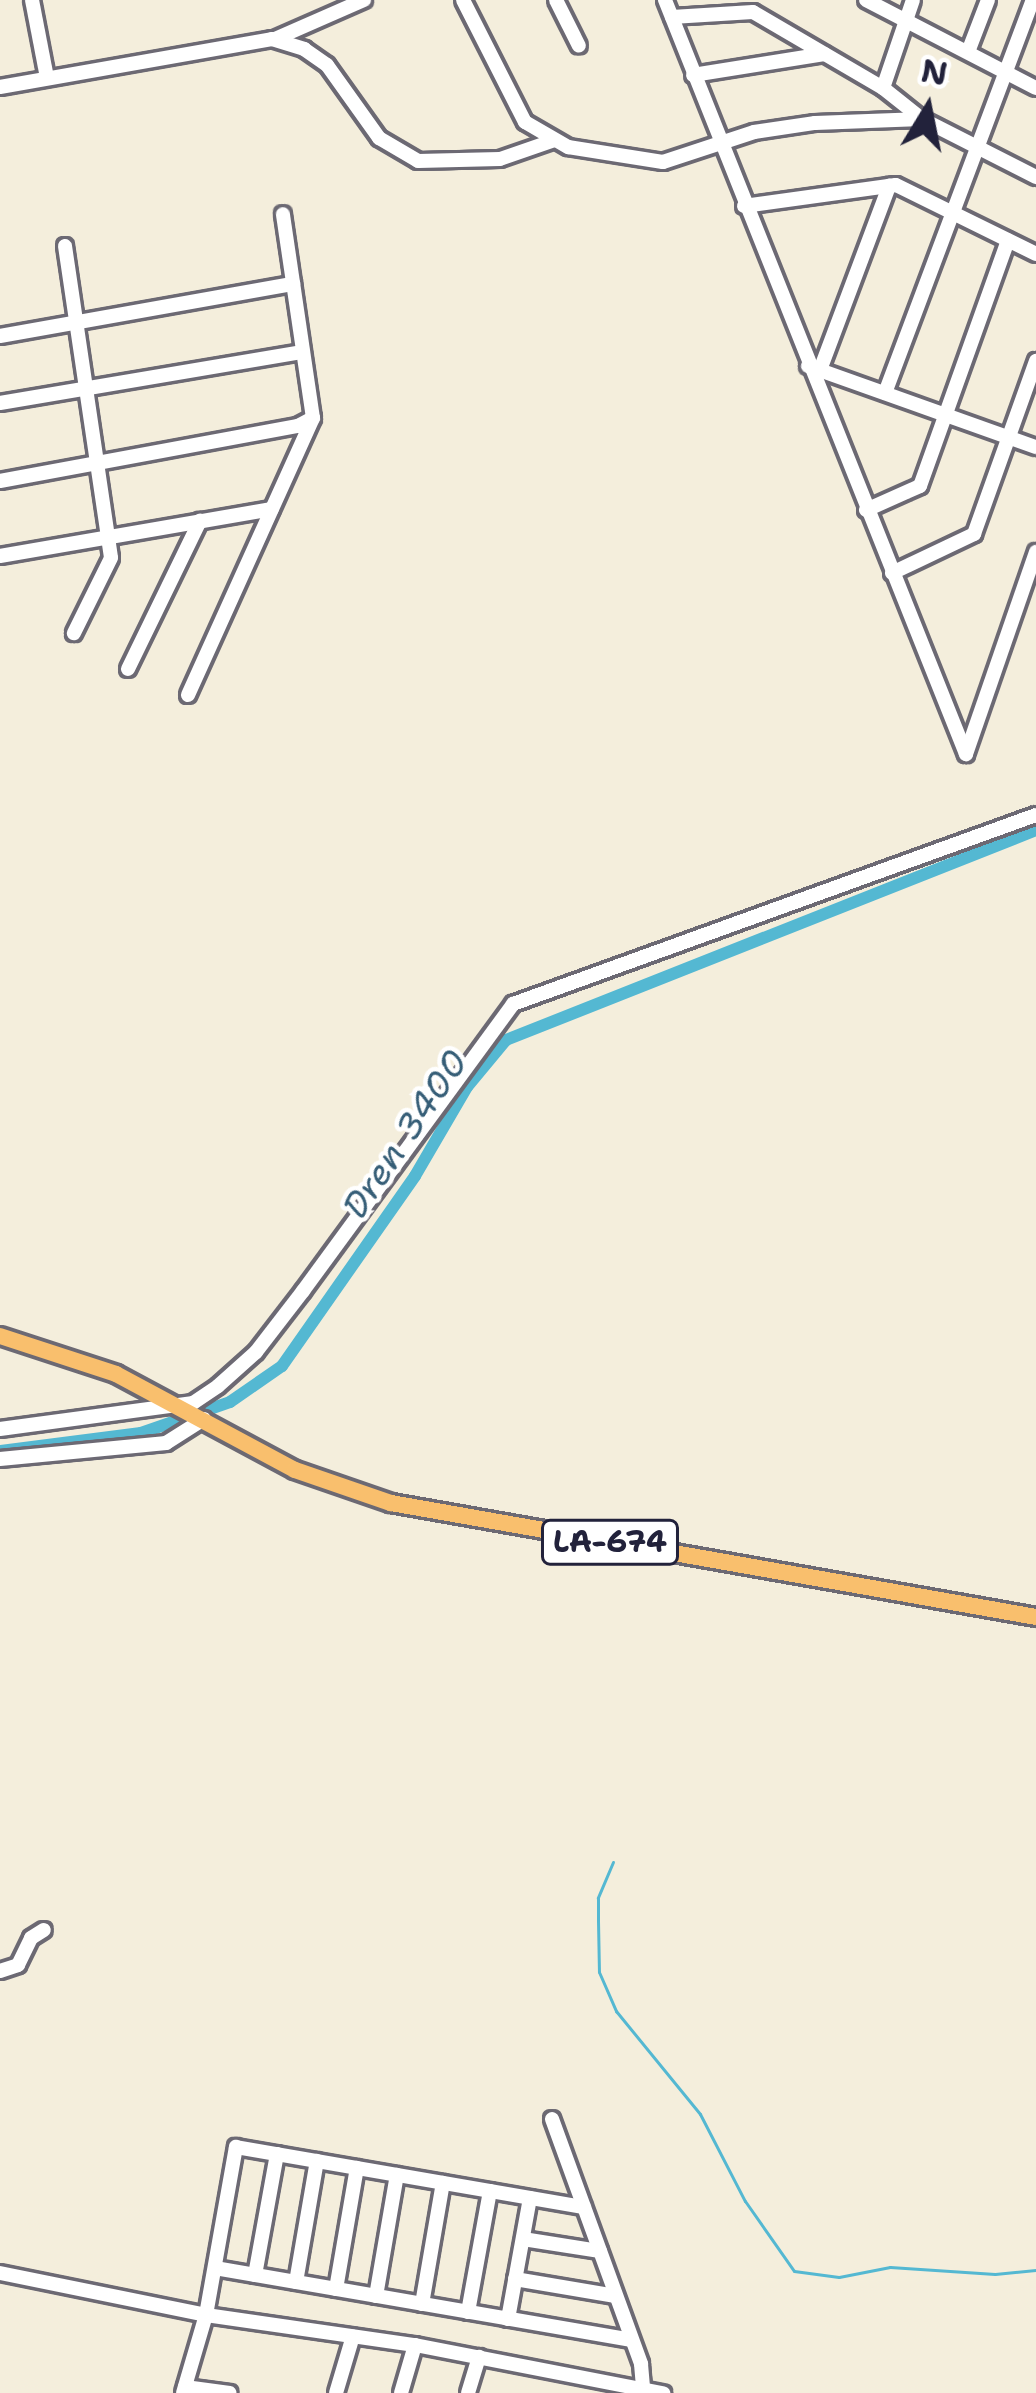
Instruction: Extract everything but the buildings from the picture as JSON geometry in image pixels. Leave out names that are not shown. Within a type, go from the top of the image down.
[{"type":"main road","name":"LA-674","points":[[0,1336],[80,1359],[178,1405],[295,1470],[391,1503],[1036,1617]]},
{"type":"street","points":[[32,0],[47,78]]},
{"type":"street","points":[[0,87],[297,34],[364,0]]},
{"type":"street","points":[[463,0],[525,122],[552,141],[663,162],[718,142],[814,123],[922,119]]},
{"type":"street","points":[[556,0],[579,46]]},
{"type":"street","points":[[665,0],[966,754],[1036,552]]},
{"type":"street","points":[[671,17],[753,12],[770,0]]},
{"type":"street","points":[[866,0],[1036,88]]},
{"type":"street","points":[[884,88],[913,0]]},
{"type":"street","points":[[968,52],[988,0]]},
{"type":"street","points":[[885,393],[1033,0]]},
{"type":"street","points":[[753,12],[884,88],[922,119],[1036,177]]},
{"type":"street","points":[[272,39],[304,49],[326,65],[371,130],[418,161],[500,159],[552,141]]},
{"type":"street","points":[[693,75],[825,54]]},
{"type":"street","points":[[744,206],[889,186],[1036,254]]},
{"type":"street","points":[[814,368],[889,186]]},
{"type":"street","points":[[188,695],[313,418],[283,214]]},
{"type":"street","points":[[866,510],[920,486],[1008,240]]},
{"type":"street","points":[[65,246],[111,557],[74,633]]},
{"type":"street","points":[[0,336],[293,284]]},
{"type":"street","points":[[0,403],[303,352]]},
{"type":"street","points":[[892,573],[974,534],[1036,361]]},
{"type":"street","points":[[814,368],[1036,447]]},
{"type":"street","points":[[0,481],[298,427],[313,418]]},
{"type":"street","points":[[0,556],[272,508]]},
{"type":"street","points":[[128,670],[200,521]]},
{"type":"street","points":[[0,1429],[193,1403],[256,1352],[513,1004],[1036,815]]},
{"type":"street","points":[[0,1460],[166,1443],[202,1418]]},
{"type":"street","points":[[0,1971],[18,1965],[31,1939],[44,1930]]},
{"type":"street","points":[[552,2119],[654,2391]]},
{"type":"street","points":[[230,2393],[184,2390],[206,2314],[236,2147],[584,2207]]},
{"type":"street","points":[[255,2275],[277,2154]]},
{"type":"street","points":[[296,2282],[317,2161]]},
{"type":"street","points":[[336,2289],[357,2168]]},
{"type":"street","points":[[376,2296],[397,2175]]},
{"type":"street","points":[[422,2304],[443,2183]]},
{"type":"street","points":[[468,2312],[490,2191]]},
{"type":"street","points":[[508,2319],[530,2198]]},
{"type":"street","points":[[523,2239],[600,2252]]},
{"type":"street","points":[[214,2268],[632,2340]]},
{"type":"street","points":[[0,2273],[206,2314],[415,2345],[654,2391]]},
{"type":"street","points":[[515,2279],[616,2296]]},
{"type":"street","points":[[336,2393],[352,2336]]},
{"type":"street","points":[[401,2393],[415,2345]]},
{"type":"street","points":[[468,2393],[479,2357]]},
{"type":"waterway","name":"Dren 3400","points":[[0,1451],[141,1433],[230,1402],[282,1366],[415,1176],[467,1087],[506,1040],[1036,830]]},
{"type":"waterway","points":[[613,1862],[598,1898],[599,1972],[616,2011],[700,2114],[745,2201],[794,2271],[839,2277],[890,2267],[995,2274],[1036,2270]]}]
